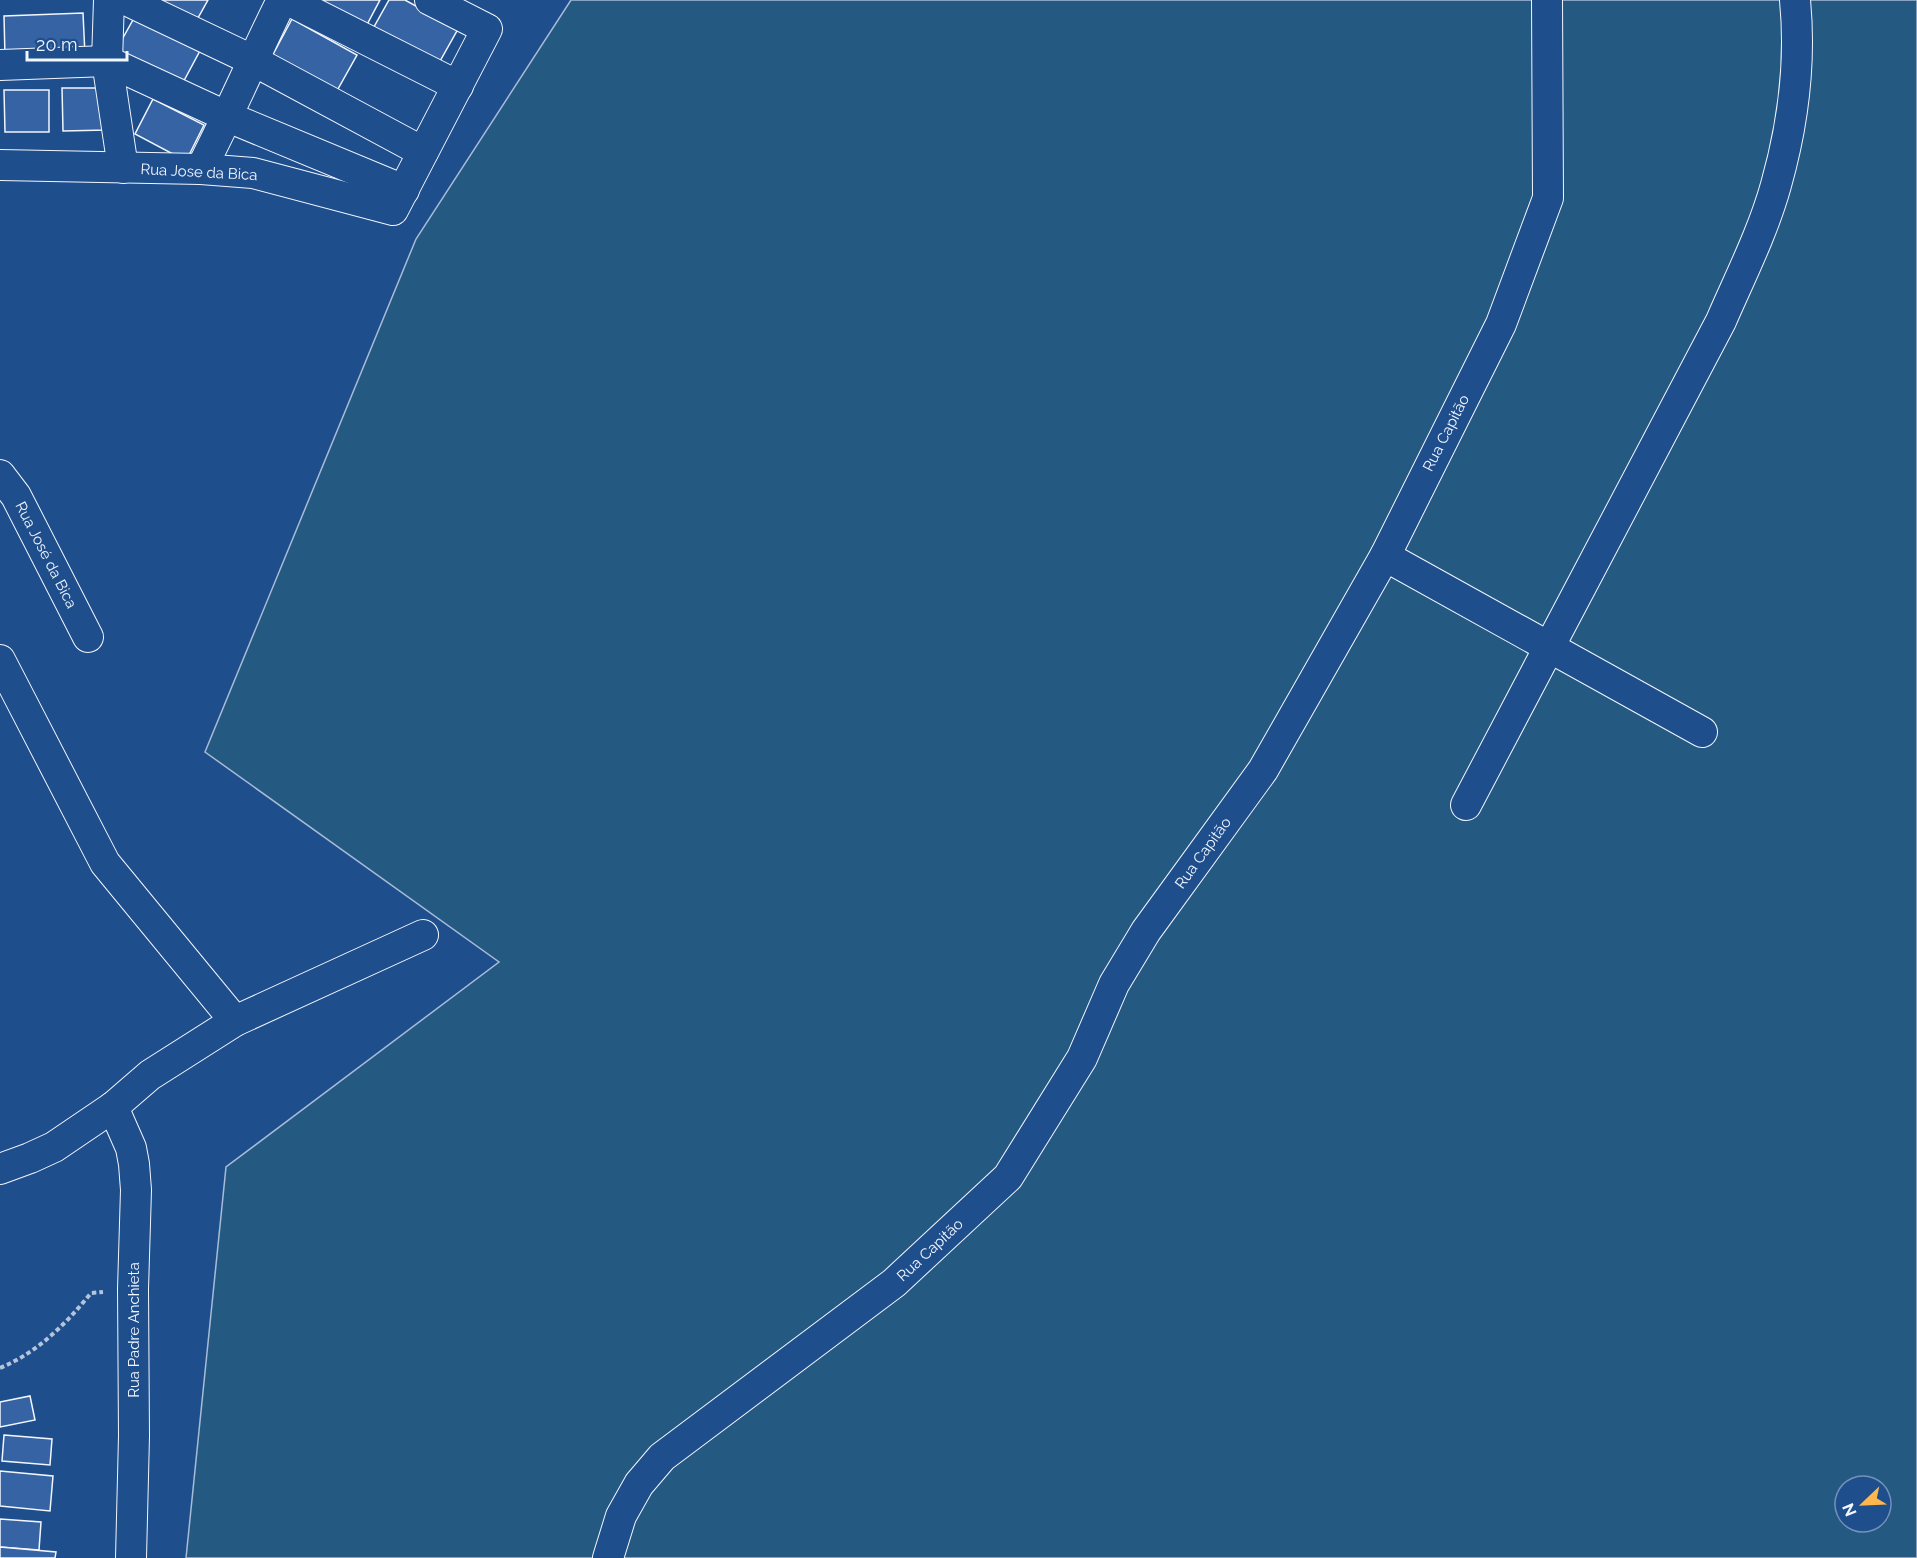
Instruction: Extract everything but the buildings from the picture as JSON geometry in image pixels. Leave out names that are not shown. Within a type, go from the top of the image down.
[{"type":"street","points":[[109,0],[107,61],[123,168]]},
{"type":"street","points":[[126,0],[252,60],[423,152]]},
{"type":"street","points":[[201,169],[228,117],[252,60],[282,0]]},
{"type":"street","points":[[288,0],[458,86]]},
{"type":"street","points":[[0,64],[107,61],[399,200],[487,29],[430,0]]},
{"type":"street","name":"Rua Capitão","points":[[608,1558],[621,1516],[639,1484],[662,1457],[894,1283],[1008,1177],[1082,1058],[1114,984],[1141,940],[1263,770],[1385,556],[1501,324],[1548,198],[1547,0]]},
{"type":"street","points":[[1466,805],[1721,321],[1753,249],[1776,186],[1789,127],[1797,70],[1795,0]]},
{"type":"street","name":"Rua Jose da Bica","points":[[0,165],[201,169],[253,173],[399,200]]},
{"type":"street","name":"Rua José da Bica","points":[[0,475],[15,496],[88,637]]},
{"type":"street","points":[[1385,556],[1702,732]]},
{"type":"street","points":[[0,660],[105,863],[235,1021]]},
{"type":"street","points":[[0,1169],[54,1147],[113,1107],[150,1075],[235,1021],[423,935]]},
{"type":"street","name":"Rua Padre Anchieta","points":[[113,1107],[131,1148],[136,1190],[131,1558]]},
{"type":"path","points":[[0,1368],[42,1345],[71,1318],[91,1293],[133,1289]]},
{"type":"shaded area","points":[[571,0],[1917,0],[1917,1558],[186,1558],[226,1167],[499,962],[205,752],[416,239]]}]
